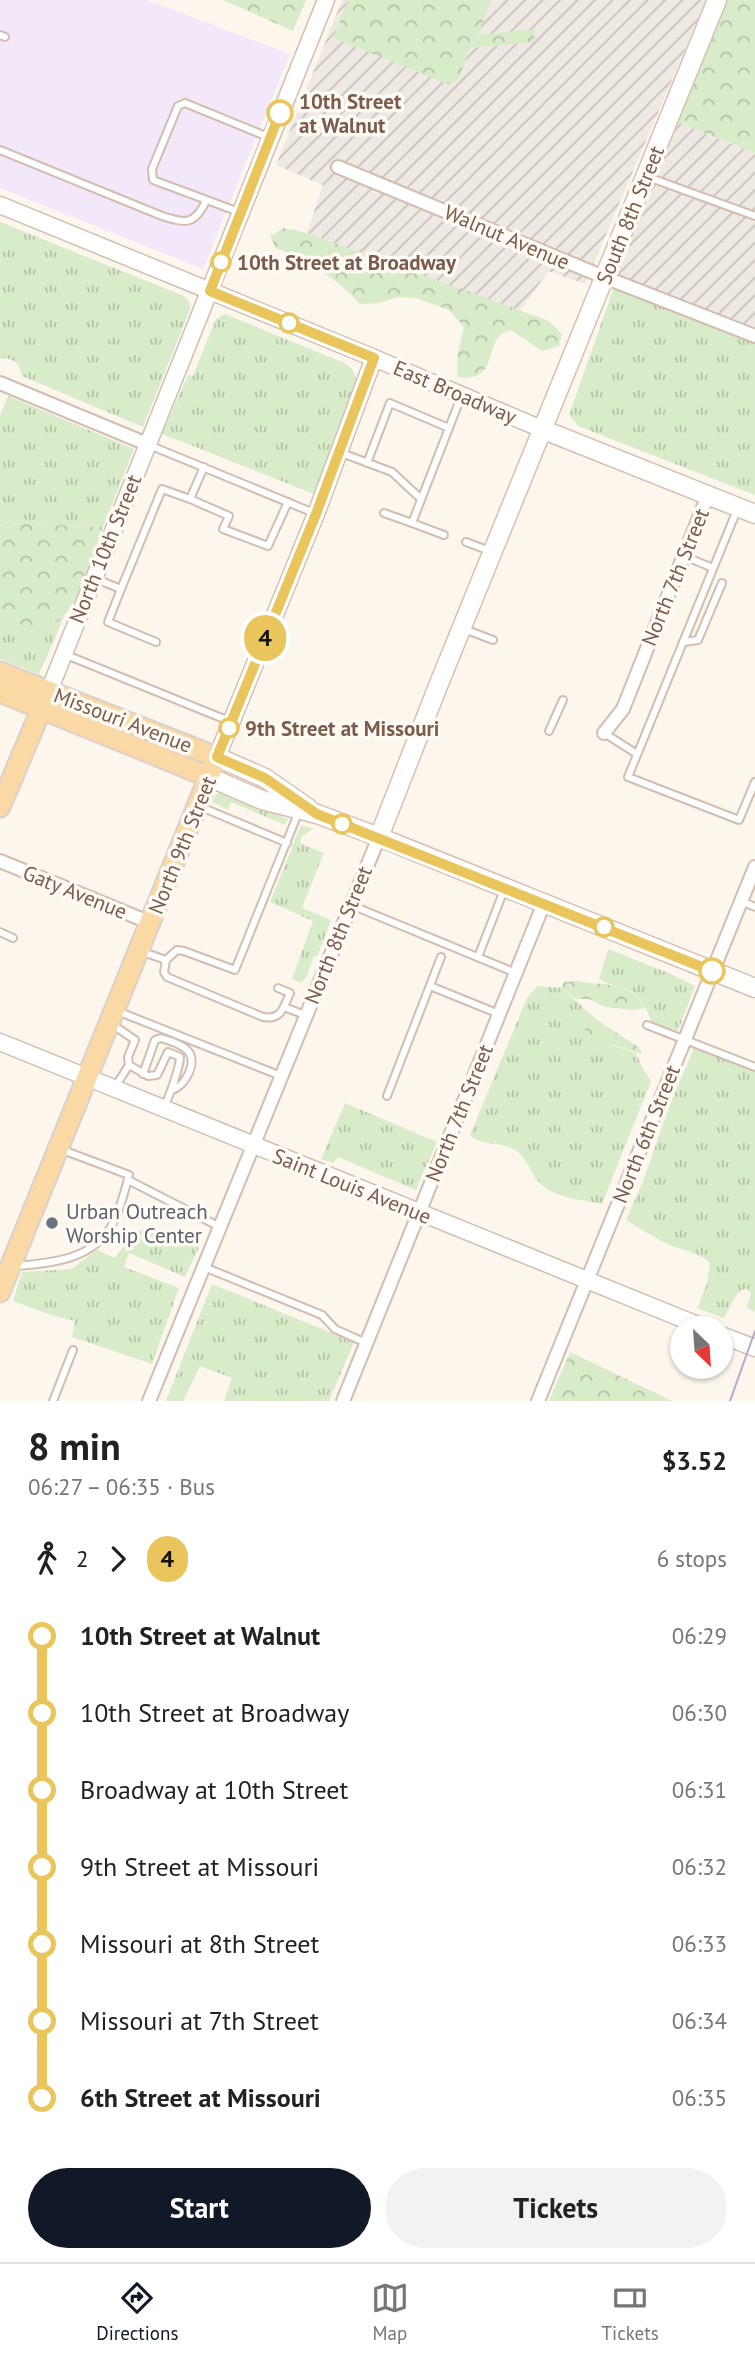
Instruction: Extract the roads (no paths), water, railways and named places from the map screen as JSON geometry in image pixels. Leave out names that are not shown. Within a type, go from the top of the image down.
[{"type":"main road","name":"South 8th Street","points":[[544,430],[717,0]]},
{"type":"main road","name":"East Broadway","points":[[544,430],[747,511]]},
{"type":"main road","name":"North 8th Street","points":[[379,837],[544,430]]},
{"type":"main road","name":"Missouri Avenue","points":[[0,672],[265,778],[308,812]]},
{"type":"main road","name":"North 10th Street","points":[[0,807],[49,691]]},
{"type":"main road","name":"Missouri Avenue","points":[[0,692],[262,800],[308,812],[379,837],[755,988]]},
{"type":"main road","name":"North 9th Street","points":[[0,1292],[217,757]]},
{"type":"street","name":"North 10th Street","points":[[49,691],[326,0]]},
{"type":"street","name":"Walnut Avenue","points":[[338,167],[755,336]]},
{"type":"street","name":"East Broadway","points":[[0,205],[544,430]]},
{"type":"street","name":"North 9th Street","points":[[217,757],[316,514],[374,358]]},
{"type":"street","points":[[0,383],[147,444]]},
{"type":"street","name":"North 7th Street","points":[[604,733],[623,709],[708,495]]},
{"type":"street","name":"North 8th Street","points":[[149,1401],[379,837]]},
{"type":"street","name":"Gaty Avenue","points":[[0,861],[151,923]]},
{"type":"street","name":"North 6th Street","points":[[538,1401],[741,901],[751,887],[755,867]]},
{"type":"street","name":"North 7th Street","points":[[343,1401],[544,903]]},
{"type":"street","name":"Saint Louis Avenue","points":[[0,1042],[675,1316]]},
{"type":"street","points":[[733,1340],[755,1348]]},
{"type":"lane","points":[[241,213],[153,180],[152,169],[178,106],[185,103],[270,137]]},
{"type":"lane","points":[[0,150],[162,216],[183,222],[200,214],[206,201]]},
{"type":"lane","points":[[645,176],[755,216]]},
{"type":"lane","points":[[412,523],[461,395]]},
{"type":"lane","points":[[366,463],[390,403],[449,428]]},
{"type":"lane","points":[[147,444],[316,514]]},
{"type":"lane","points":[[338,452],[392,472],[421,499]]},
{"type":"lane","points":[[190,499],[204,467]]},
{"type":"lane","points":[[156,642],[108,622],[162,489],[229,516],[223,529],[268,546],[288,502]]},
{"type":"lane","points":[[747,511],[713,568],[628,777],[739,820],[752,795],[755,782]]},
{"type":"lane","points":[[384,513],[444,535]]},
{"type":"lane","points":[[466,542],[494,552]]},
{"type":"lane","points":[[684,556],[713,568]]},
{"type":"lane","points":[[94,578],[121,589]]},
{"type":"lane","points":[[683,642],[698,639],[722,583]]},
{"type":"lane","points":[[462,628],[494,640]]},
{"type":"lane","points":[[63,654],[231,722]]},
{"type":"lane","points":[[549,731],[563,700]]},
{"type":"lane","points":[[604,733],[637,754]]},
{"type":"lane","points":[[197,806],[287,843]]},
{"type":"lane","points":[[278,988],[290,993],[284,1007],[273,1019],[167,977],[164,972],[166,960],[177,950],[234,970],[287,843],[308,812]]},
{"type":"lane","points":[[478,957],[505,888]]},
{"type":"lane","points":[[741,901],[755,906]]},
{"type":"lane","points":[[351,905],[516,973]]},
{"type":"lane","points":[[0,932],[13,938]]},
{"type":"lane","points":[[139,950],[166,960]]},
{"type":"lane","points":[[387,1096],[441,957]]},
{"type":"lane","points":[[430,986],[499,1014]]},
{"type":"lane","points":[[284,1007],[305,1015]]},
{"type":"lane","points":[[112,1016],[135,1040],[128,1057],[129,1065],[114,1089]]},
{"type":"lane","points":[[112,1016],[281,1076]]},
{"type":"lane","points":[[647,1025],[755,1067]]},
{"type":"lane","points":[[143,1074],[152,1044],[159,1038],[184,1048],[191,1056],[191,1065],[181,1085],[172,1090]]},
{"type":"lane","points":[[129,1065],[148,1076],[157,1075],[168,1052],[177,1054],[181,1060],[163,1109]]},
{"type":"lane","points":[[10,1266],[66,1259],[97,1243],[114,1221],[129,1175],[58,1148]]},
{"type":"lane","points":[[128,1180],[220,1227]]},
{"type":"lane","points":[[204,1267],[322,1315],[335,1329],[366,1343]]},
{"type":"lane","points":[[53,1401],[73,1350]]},
{"type":"tram line","points":[[730,1401],[755,1331]]},
{"type":"place","name":"10th Street at Walnut","points":[[280,113]]},
{"type":"place","name":"10th Street at Broadway","points":[[221,262]]},
{"type":"place","name":"9th Street at Missouri","points":[[229,728]]},
{"type":"place","name":"Urban Outreach Worship Center","points":[[52,1223]]}]
